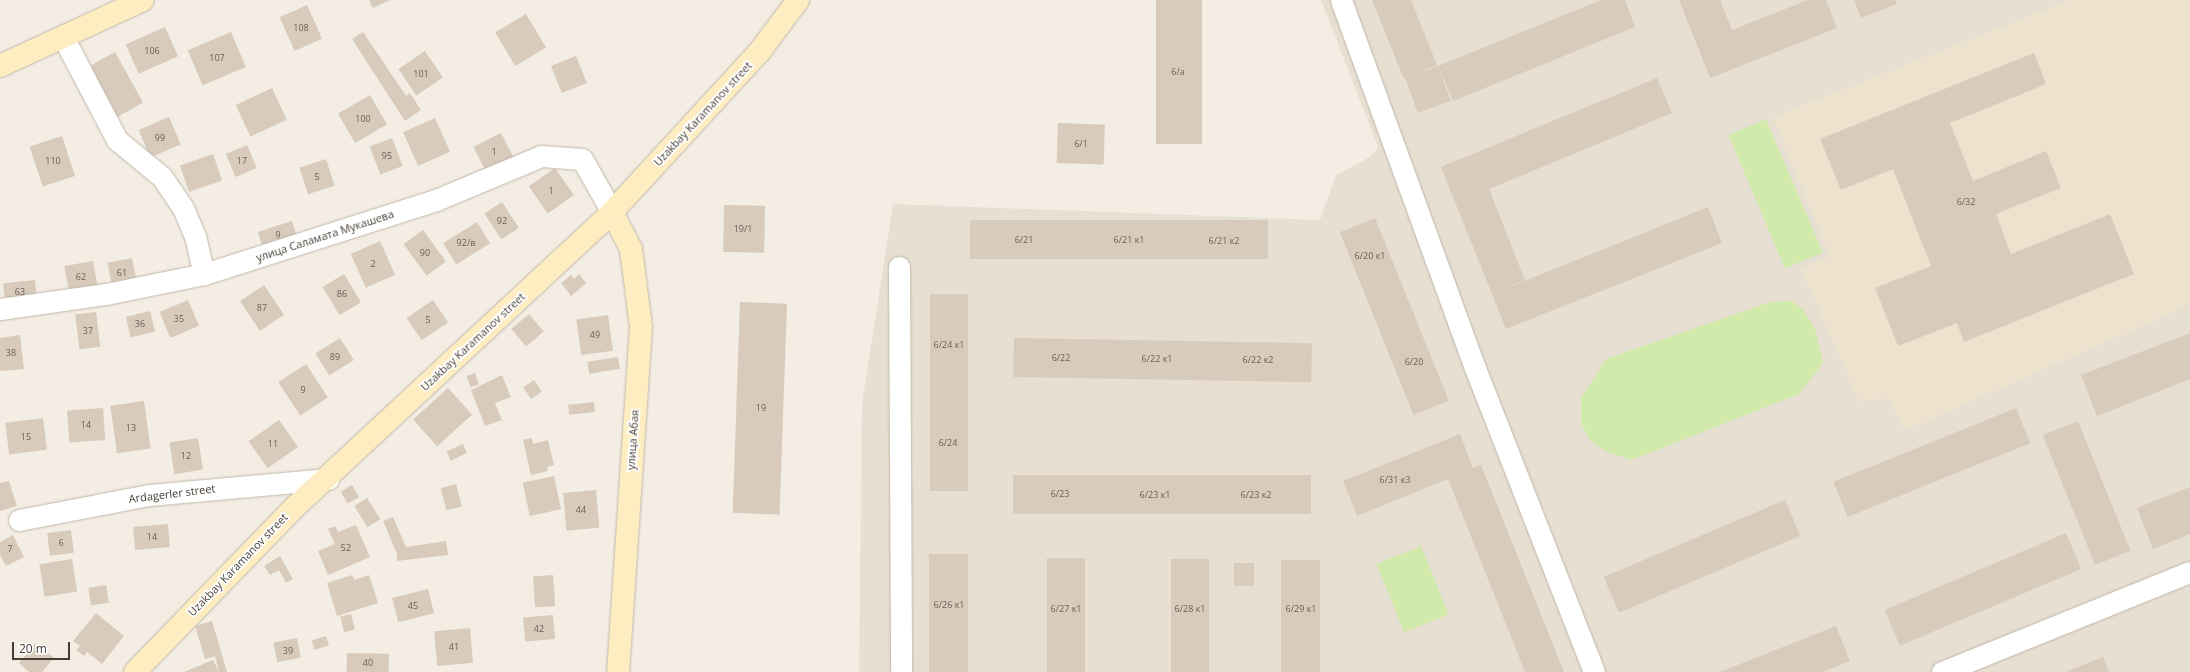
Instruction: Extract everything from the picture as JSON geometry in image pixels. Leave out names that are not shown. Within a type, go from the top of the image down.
[{"type":"street","points":[[0,66],[144,0]]},
{"type":"street","name":"Uzakbay Karamanov street","points":[[135,672],[296,506],[328,479],[612,212],[760,52],[798,0]]},
{"type":"street","points":[[1341,0],[1477,375],[1594,672]]},
{"type":"street","points":[[63,37],[117,140],[162,177],[183,208],[195,236],[204,274]]},
{"type":"street","name":"улица Саламата Мукашева","points":[[0,309],[106,294],[204,274],[436,200],[541,156],[582,159],[612,212]]},
{"type":"street","name":"улица Абая","points":[[612,212],[631,249],[641,327],[618,672]]},
{"type":"street","points":[[899,267],[901,672]]},
{"type":"street","name":"Ardagerler street","points":[[19,520],[149,494],[328,479]]},
{"type":"street","points":[[1942,672],[2190,572]]},
{"type":"shaded area","points":[[1321,0],[2190,0],[2190,672],[859,672],[862,404],[893,204],[1320,220],[1336,175],[1370,157],[1378,147]]},
{"type":"shaded area","points":[[2070,0],[2190,0],[2190,305],[1904,431],[1889,398],[1859,401],[1801,269],[1830,256],[1773,117]]},
{"type":"green space","points":[[1766,119],[1823,252],[1785,268],[1728,135]]},
{"type":"green space","points":[[1791,301],[1803,309],[1815,329],[1823,363],[1799,394],[1632,460],[1607,452],[1590,441],[1581,423],[1581,398],[1606,359],[1770,302]]},
{"type":"green space","points":[[1421,546],[1449,615],[1404,633],[1376,564]]},
{"type":"building","points":[[369,0],[390,0],[373,8]]},
{"type":"building","points":[[1156,0],[1202,0],[1202,144],[1156,144]]},
{"type":"building","points":[[1372,0],[1411,0],[1437,65],[1404,79]]},
{"type":"building","points":[[1601,0],[1625,0],[1635,27],[1453,101],[1438,66]]},
{"type":"building","points":[[1679,0],[1720,0],[1732,30],[1808,0],[1826,0],[1837,28],[1710,78]]},
{"type":"building","points":[[1854,0],[1895,0],[1897,4],[1861,18]]},
{"type":"building","points":[[307,5],[322,39],[295,51],[280,17]]},
{"type":"building","points":[[526,14],[546,47],[515,66],[495,33]]},
{"type":"building","points":[[165,27],[178,56],[139,74],[126,44]]},
{"type":"building","points":[[231,32],[246,67],[203,85],[188,50]]},
{"type":"building","points":[[363,32],[406,96],[410,93],[421,110],[405,121],[352,39]]},
{"type":"building","points":[[425,51],[443,78],[416,95],[398,69]]},
{"type":"building","points":[[115,52],[143,103],[113,119],[85,68]]},
{"type":"building","points":[[2034,53],[2046,84],[1950,123],[1973,181],[2046,151],[2061,188],[1996,214],[2011,254],[2110,214],[2134,274],[1964,342],[1957,323],[1898,346],[1875,288],[1931,266],[1893,169],[1841,190],[1820,139]]},
{"type":"building","points":[[576,56],[587,83],[562,93],[551,66]]},
{"type":"building","points":[[1438,66],[1451,101],[1418,113],[1405,78]]},
{"type":"building","points":[[1657,78],[1672,113],[1489,189],[1483,174],[1525,280],[1495,293],[1708,207],[1722,243],[1506,329],[1441,167]]},
{"type":"building","points":[[272,88],[287,120],[251,137],[236,105]]},
{"type":"building","points":[[370,95],[387,124],[355,143],[338,114]]},
{"type":"building","points":[[169,117],[181,145],[150,158],[139,130]]},
{"type":"building","points":[[435,118],[450,152],[418,166],[403,132]]},
{"type":"building","points":[[1058,123],[1105,125],[1104,165],[1057,163]]},
{"type":"building","points":[[501,133],[514,158],[486,172],[473,147]]},
{"type":"building","points":[[62,136],[75,176],[43,186],[30,147]]},
{"type":"building","points":[[392,138],[403,166],[380,175],[370,147]]},
{"type":"building","points":[[247,145],[257,168],[236,177],[226,154]]},
{"type":"building","points":[[213,154],[222,180],[189,192],[180,165]]},
{"type":"building","points":[[326,159],[335,186],[308,194],[299,168]]},
{"type":"building","points":[[555,168],[574,195],[548,213],[529,186]]},
{"type":"building","points":[[502,202],[519,228],[501,239],[484,213]]},
{"type":"building","points":[[724,205],[765,206],[764,253],[723,252]]},
{"type":"building","points":[[1375,218],[1449,401],[1414,415],[1340,232]]},
{"type":"building","points":[[970,220],[1268,220],[1268,259],[970,259]]},
{"type":"building","points":[[292,221],[298,240],[264,251],[258,232]]},
{"type":"building","points":[[477,222],[490,243],[456,264],[443,243]]},
{"type":"building","points":[[423,230],[446,262],[427,276],[404,244]]},
{"type":"building","points":[[380,241],[395,275],[366,288],[351,254]]},
{"type":"building","points":[[132,258],[137,284],[112,288],[107,263]]},
{"type":"building","points":[[93,261],[98,288],[69,293],[64,266]]},
{"type":"building","points":[[344,274],[361,302],[340,315],[323,287]]},
{"type":"building","points":[[579,274],[586,283],[571,296],[561,283],[571,275],[574,279]]},
{"type":"building","points":[[35,280],[37,300],[5,303],[3,283]]},
{"type":"building","points":[[264,285],[284,315],[260,331],[240,301]]},
{"type":"building","points":[[930,294],[968,294],[968,491],[930,491]]},
{"type":"building","points":[[188,300],[199,326],[170,338],[159,312]]},
{"type":"building","points":[[433,300],[448,322],[422,340],[406,318]]},
{"type":"building","points":[[740,302],[787,304],[780,515],[733,513]]},
{"type":"building","points":[[150,311],[155,331],[131,337],[126,317]]},
{"type":"building","points":[[96,312],[100,347],[79,349],[75,315]]},
{"type":"building","points":[[529,314],[544,332],[526,346],[511,329]]},
{"type":"building","points":[[608,315],[613,351],[581,355],[576,319]]},
{"type":"building","points":[[2190,333],[2190,379],[2097,416],[2081,375]]},
{"type":"building","points":[[20,335],[24,369],[0,371],[0,338]]},
{"type":"building","points":[[340,338],[354,360],[329,375],[315,353]]},
{"type":"building","points":[[1014,338],[1312,343],[1311,382],[1013,377]]},
{"type":"building","points":[[618,357],[620,369],[589,374],[587,362]]},
{"type":"building","points":[[306,364],[328,398],[300,416],[278,382]]},
{"type":"building","points":[[475,373],[479,384],[471,387],[467,376]]},
{"type":"building","points":[[502,375],[511,397],[495,403],[502,420],[485,426],[471,390]]},
{"type":"building","points":[[534,380],[542,392],[531,399],[523,387]]},
{"type":"building","points":[[448,388],[472,415],[437,446],[413,419]]},
{"type":"building","points":[[144,401],[151,449],[117,453],[110,406]]},
{"type":"building","points":[[594,402],[595,412],[569,415],[568,405]]},
{"type":"building","points":[[103,408],[105,440],[69,442],[67,411]]},
{"type":"building","points":[[2016,408],[2030,443],[1848,517],[1833,482]]},
{"type":"building","points":[[43,418],[47,450],[9,454],[5,423]]},
{"type":"building","points":[[279,420],[298,447],[268,468],[249,441]]},
{"type":"building","points":[[2078,421],[2130,551],[2095,565],[2043,435]]},
{"type":"building","points":[[1460,434],[1473,468],[1481,465],[1564,672],[1525,672],[1448,479],[1357,516],[1343,481]]},
{"type":"building","points":[[198,438],[203,470],[174,474],[169,443]]},
{"type":"building","points":[[532,438],[533,444],[548,440],[554,465],[547,467],[548,471],[531,475],[523,440]]},
{"type":"building","points":[[463,444],[467,453],[451,460],[447,451]]},
{"type":"building","points":[[1013,475],[1311,475],[1311,514],[1013,514]]},
{"type":"building","points":[[554,476],[561,509],[530,516],[523,483]]},
{"type":"building","points":[[9,481],[17,506],[0,511],[0,483]]},
{"type":"building","points":[[456,484],[462,506],[446,510],[441,488]]},
{"type":"building","points":[[352,485],[359,497],[348,504],[341,492]]},
{"type":"building","points":[[2190,487],[2190,534],[2153,549],[2137,508]]},
{"type":"building","points":[[596,490],[599,528],[566,531],[563,493]]},
{"type":"building","points":[[367,498],[380,519],[368,527],[354,506]]},
{"type":"building","points":[[1785,500],[1800,536],[1619,613],[1604,577]]},
{"type":"building","points":[[393,517],[406,547],[446,541],[448,555],[397,561],[397,554],[383,521]]},
{"type":"building","points":[[168,524],[170,547],[135,550],[133,527]]},
{"type":"building","points":[[356,525],[370,557],[328,575],[318,551],[335,544],[328,529],[335,526],[338,532]]},
{"type":"building","points":[[71,530],[74,553],[50,556],[47,533]]},
{"type":"building","points":[[2066,533],[2081,569],[1900,646],[1885,610]]},
{"type":"building","points":[[13,535],[24,557],[6,566],[0,555],[0,542]]},
{"type":"building","points":[[929,554],[968,554],[968,672],[929,672]]},
{"type":"building","points":[[280,556],[293,579],[286,583],[279,570],[270,575],[264,566]]},
{"type":"building","points":[[1047,558],[1085,558],[1085,672],[1047,672]]},
{"type":"building","points":[[72,559],[77,592],[45,597],[39,564]]},
{"type":"building","points":[[1171,559],[1209,559],[1209,672],[1171,672]]},
{"type":"building","points":[[1281,560],[1320,560],[1320,672],[1281,672]]},
{"type":"building","points":[[1234,563],[1254,563],[1254,586],[1234,586]]},
{"type":"building","points":[[352,575],[355,580],[369,575],[378,603],[337,616],[327,583]]},
{"type":"building","points":[[553,575],[555,606],[535,607],[533,576]]},
{"type":"building","points":[[106,585],[109,603],[91,606],[88,588]]},
{"type":"building","points":[[428,589],[434,613],[398,622],[392,598]]},
{"type":"building","points":[[96,613],[124,636],[102,664],[87,652],[84,656],[76,650],[80,646],[73,641]]},
{"type":"building","points":[[351,614],[355,630],[344,632],[340,617]]},
{"type":"building","points":[[553,615],[555,639],[525,642],[523,618]]},
{"type":"building","points":[[212,621],[227,672],[219,672],[215,656],[205,659],[195,626]]},
{"type":"building","points":[[1836,626],[1850,661],[1823,672],[1720,672]]},
{"type":"building","points":[[470,628],[473,663],[437,666],[434,631]]},
{"type":"building","points":[[326,636],[329,646],[315,650],[312,640]]},
{"type":"building","points":[[297,638],[301,658],[277,662],[273,643]]},
{"type":"building","points":[[35,643],[54,658],[42,672],[29,672],[19,663]]},
{"type":"building","points":[[347,653],[389,654],[389,672],[347,672]]},
{"type":"building","points":[[2103,657],[2109,672],[2067,672],[2070,670]]},
{"type":"building","points":[[213,660],[219,672],[184,672]]}]
